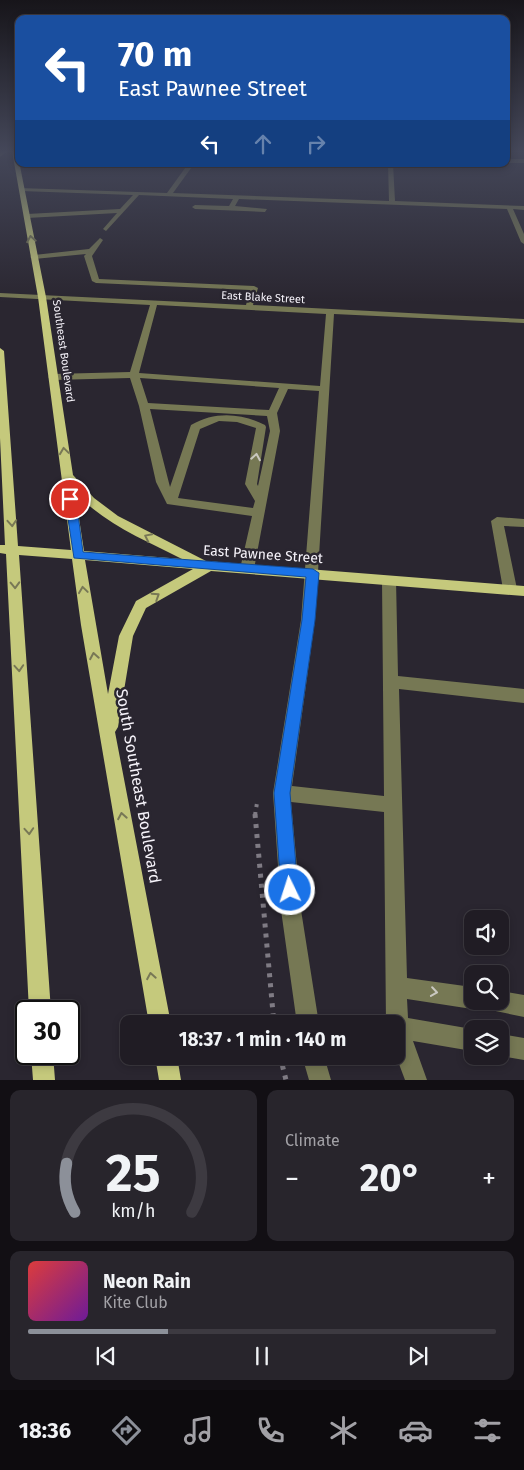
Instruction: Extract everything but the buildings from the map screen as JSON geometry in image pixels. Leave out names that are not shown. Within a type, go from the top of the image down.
[{"type":"main road","name":"Southeast Boulevard","points":[[24,201],[42,297],[78,555]]},
{"type":"main road","points":[[0,351],[7,550],[16,620],[39,1000]]},
{"type":"main road","points":[[67,476],[90,501],[114,519],[207,566]]},
{"type":"main road","name":"East Pawnee Street","points":[[7,550],[524,591]]},
{"type":"main road","name":"South Southeast Boulevard","points":[[78,555],[108,737],[158,1015]]},
{"type":"main road","points":[[108,737],[126,636],[142,605],[207,566]]},
{"type":"main road","points":[[43,1065],[44,1080]]},
{"type":"main road","points":[[168,1065],[170,1080]]},
{"type":"street","points":[[106,229],[130,201]]},
{"type":"street","points":[[231,208],[235,201]]},
{"type":"street","points":[[351,201],[524,208]]},
{"type":"street","points":[[195,207],[265,210]]},
{"type":"street","points":[[509,207],[524,242]]},
{"type":"street","points":[[27,216],[122,210]]},
{"type":"street","points":[[100,240],[88,256],[90,290],[186,295],[254,288],[249,307]]},
{"type":"street","points":[[34,257],[91,251]]},
{"type":"street","name":"East Blake Street","points":[[0,295],[42,297],[90,290],[154,303],[186,295],[249,307],[524,321]]},
{"type":"street","points":[[154,303],[134,375],[144,406],[162,482],[171,501]]},
{"type":"street","points":[[307,1015],[291,910],[282,793],[308,620],[313,573],[330,311]]},
{"type":"street","points":[[53,377],[134,375],[325,389]]},
{"type":"street","points":[[247,569],[275,431],[272,413],[285,386]]},
{"type":"street","points":[[144,406],[272,413]]},
{"type":"street","points":[[171,501],[195,427],[203,420],[225,418],[250,421],[261,427],[251,484],[260,508]]},
{"type":"street","points":[[171,501],[260,508]]},
{"type":"street","points":[[510,589],[497,521],[524,523]]},
{"type":"street","points":[[389,580],[397,1015]]},
{"type":"street","points":[[391,682],[524,696]]},
{"type":"street","points":[[282,793],[393,805]]},
{"type":"street","points":[[396,987],[464,997]]},
{"type":"street","points":[[509,1004],[524,1006]]},
{"type":"street","points":[[405,1028],[464,1039]]},
{"type":"street","points":[[509,1046],[524,1049]]},
{"type":"street","points":[[405,1049],[416,1080]]},
{"type":"street","points":[[316,1065],[320,1080]]},
{"type":"path","points":[[282,1065],[286,1080]]},
{"type":"route","points":[[70,499],[78,555],[313,573],[308,620],[282,793],[290,890]]}]
